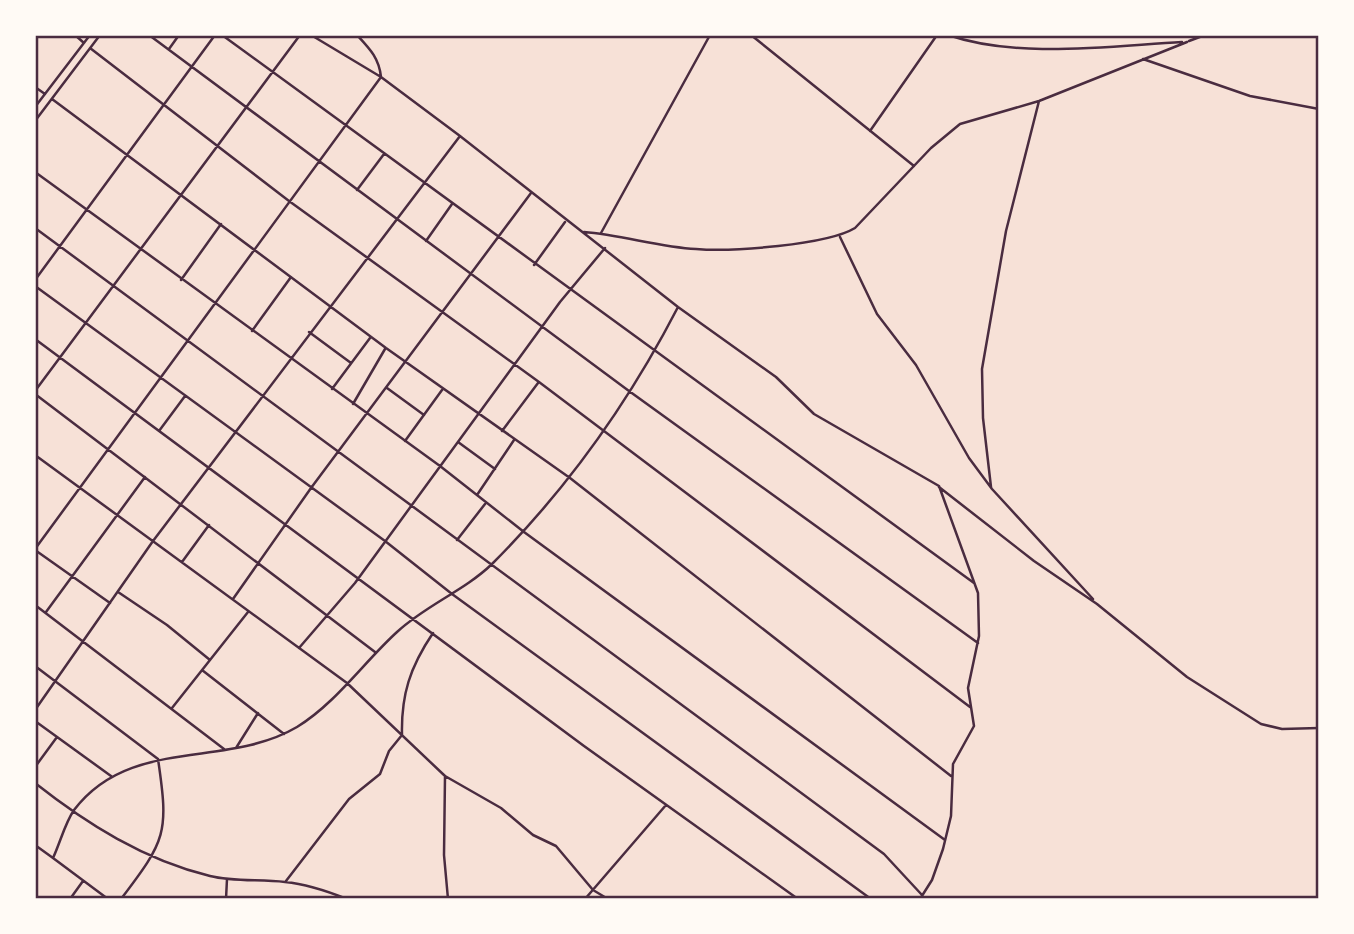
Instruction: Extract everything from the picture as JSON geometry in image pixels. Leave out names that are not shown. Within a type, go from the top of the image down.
[{"type":"street","points":[[75,35],[84,43]]},
{"type":"street","points":[[35,107],[90,35]]},
{"type":"street","points":[[35,121],[100,35]]},
{"type":"street","points":[[149,35],[629,391],[978,643]]},
{"type":"street","points":[[169,49],[179,35]]},
{"type":"street","points":[[35,280],[215,35]]},
{"type":"street","points":[[222,35],[976,585]]},
{"type":"street","points":[[300,35],[35,392],[375,652]]},
{"type":"street","points":[[311,35],[380,77],[460,135],[565,221],[776,377],[822,420],[939,486],[1034,562],[1097,604],[1187,677],[1261,724],[1282,729],[1319,728]]},
{"type":"street","points":[[110,603],[35,549],[380,77],[379,64],[373,52],[357,35]]},
{"type":"street","points":[[601,233],[710,35]]},
{"type":"street","points":[[751,35],[914,166]]},
{"type":"street","points":[[870,131],[937,35]]},
{"type":"street","points":[[948,35],[975,44],[1025,48],[1187,42]]},
{"type":"street","points":[[581,232],[697,250],[793,244],[840,237],[855,228],[914,166],[960,124],[1039,101],[1205,35]]},
{"type":"street","points":[[90,48],[289,201],[539,382],[970,707]]},
{"type":"street","points":[[1143,59],[1250,96],[1319,109]]},
{"type":"street","points":[[35,87],[45,94]]},
{"type":"street","points":[[52,99],[370,337],[569,478],[951,776]]},
{"type":"street","points":[[992,489],[983,418],[982,369],[1006,231],[1039,101]]},
{"type":"street","points":[[35,710],[153,541],[288,358],[460,135]]},
{"type":"street","points":[[357,190],[384,154]]},
{"type":"street","points":[[35,172],[440,466],[524,532],[945,840]]},
{"type":"street","points":[[233,599],[311,488],[531,193]]},
{"type":"street","points":[[426,241],[452,205]]},
{"type":"street","points":[[534,265],[565,221]]},
{"type":"street","points":[[181,280],[221,224]]},
{"type":"street","points":[[35,228],[884,854],[921,897],[938,866],[951,816],[953,764],[974,726],[968,688],[978,643],[980,606],[976,585],[939,486]]},
{"type":"street","points":[[840,237],[877,314],[916,365],[969,458],[992,489],[1097,604]]},
{"type":"street","points":[[299,648],[359,578],[542,326],[605,248]]},
{"type":"street","points":[[252,331],[291,276]]},
{"type":"street","points":[[35,286],[871,899]]},
{"type":"street","points":[[53,858],[72,812],[89,793],[111,776],[158,759],[265,743],[284,734],[301,724],[347,683],[375,652],[412,618],[452,594],[490,565],[524,532],[605,432],[678,307]]},
{"type":"street","points":[[309,332],[351,363]]},
{"type":"street","points":[[332,389],[370,337]]},
{"type":"street","points":[[35,339],[433,634],[798,899]]},
{"type":"street","points":[[353,404],[386,348]]},
{"type":"street","points":[[502,431],[539,382]]},
{"type":"street","points":[[386,388],[424,415]]},
{"type":"street","points":[[405,441],[443,389]]},
{"type":"street","points":[[159,431],[185,396]]},
{"type":"street","points":[[477,495],[515,439]]},
{"type":"street","points":[[458,441],[495,468]]},
{"type":"street","points":[[35,455],[347,683],[445,776],[501,808],[533,835],[556,846],[593,890],[608,899]]},
{"type":"street","points":[[46,612],[145,477]]},
{"type":"street","points":[[457,540],[486,503]]},
{"type":"street","points":[[182,562],[209,524]]},
{"type":"street","points":[[118,592],[210,660]]},
{"type":"street","points":[[35,605],[224,749]]},
{"type":"street","points":[[172,708],[249,611]]},
{"type":"street","points":[[286,882],[314,840],[349,799],[375,780],[389,751],[402,735],[401,711],[409,671],[433,634]]},
{"type":"street","points":[[35,666],[158,759],[165,820],[153,856],[121,899]]},
{"type":"street","points":[[202,670],[284,734]]},
{"type":"street","points":[[236,748],[258,713]]},
{"type":"street","points":[[35,721],[111,776]]},
{"type":"street","points":[[35,767],[57,737]]},
{"type":"street","points":[[445,776],[444,855],[448,899]]},
{"type":"street","points":[[35,783],[72,812],[112,837],[153,856],[192,870],[228,878],[286,882],[347,899]]},
{"type":"street","points":[[585,899],[666,805]]},
{"type":"street","points":[[35,845],[108,899]]},
{"type":"street","points":[[226,899],[228,878]]},
{"type":"street","points":[[70,899],[83,881]]}]
